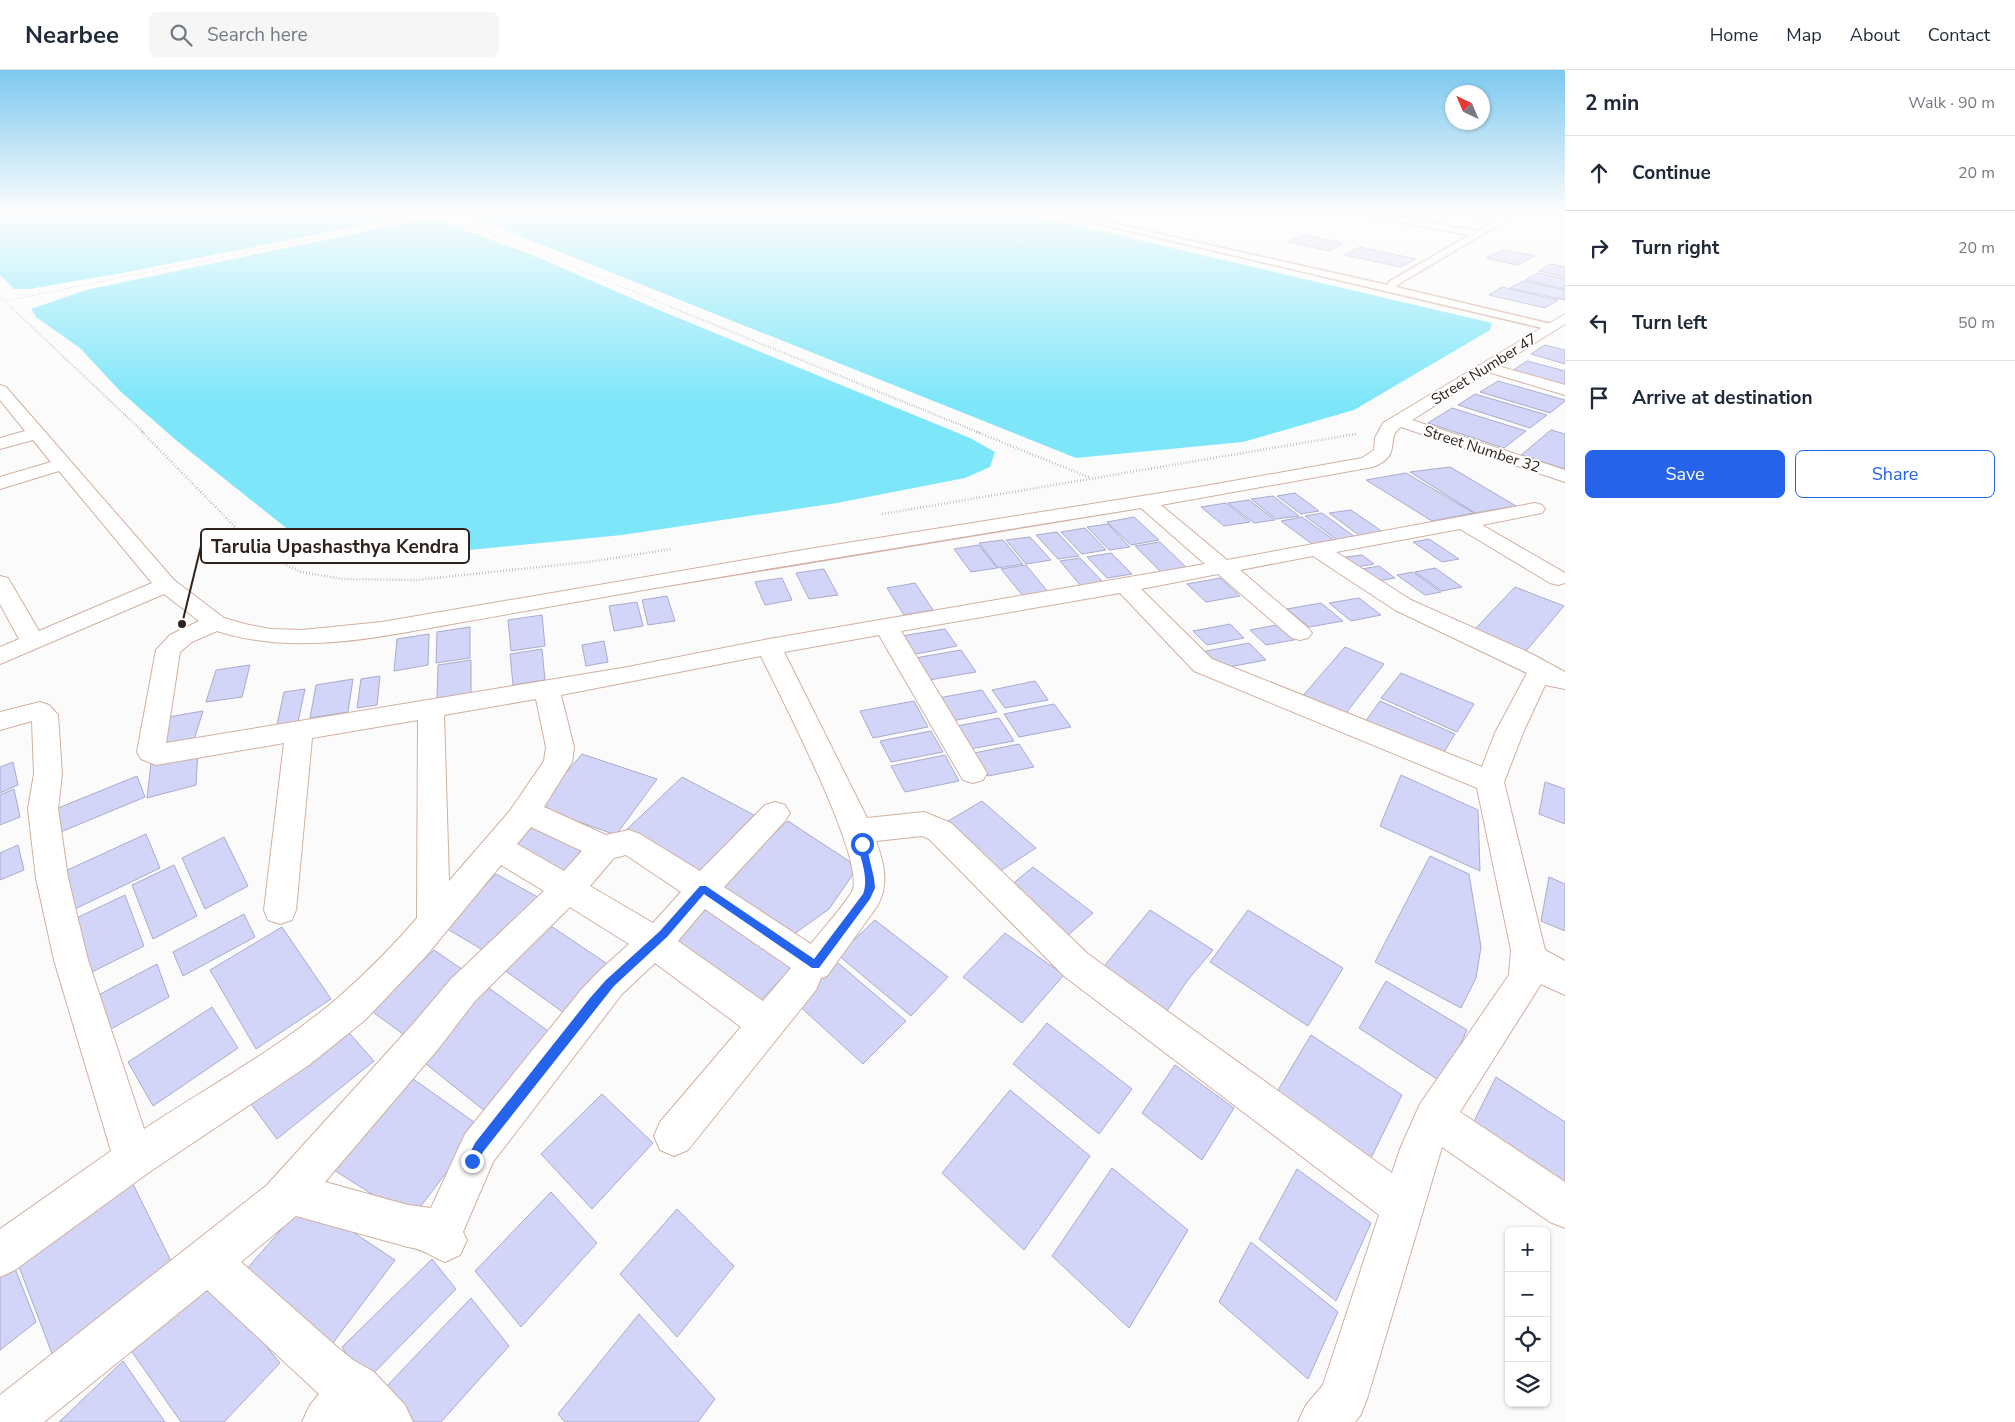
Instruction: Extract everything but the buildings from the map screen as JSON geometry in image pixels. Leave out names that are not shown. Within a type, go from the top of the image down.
[{"type":"street","name":"Street Number 47","points":[[1397,423],[1486,367],[1558,329],[1565,318]]},
{"type":"street","points":[[1486,367],[1565,390]]},
{"type":"street","points":[[0,390],[7,408],[36,433],[64,464],[166,586],[216,623],[241,631],[270,636],[302,637],[382,629],[809,555],[1145,502],[1366,463],[1374,460],[1383,452],[1384,438],[1397,423]]},
{"type":"street","name":"Street Number 32","points":[[1397,423],[1565,476]]},
{"type":"street","points":[[0,444],[36,433]]},
{"type":"street","points":[[0,483],[64,464]]},
{"type":"street","points":[[1145,502],[1300,633]]},
{"type":"street","points":[[216,623],[183,637],[168,650],[152,754],[156,755],[628,675],[769,647],[1124,585],[1535,509]]},
{"type":"street","points":[[1463,522],[1558,578]]},
{"type":"street","points":[[1316,549],[1403,605],[1523,660],[1561,681]]},
{"type":"street","points":[[0,584],[33,642]]},
{"type":"street","points":[[1124,585],[1203,665],[1490,782]]},
{"type":"street","points":[[0,656],[166,586]]},
{"type":"street","points":[[886,627],[973,773]]},
{"type":"street","points":[[5,1422],[208,1261],[288,1193],[426,1036],[463,990],[568,889],[604,848],[628,842],[703,889],[815,965],[867,896],[870,888],[862,844],[857,830],[769,647]]},
{"type":"street","points":[[1323,1422],[1343,1398],[1420,1150],[1434,1118],[1447,1094],[1525,981],[1528,950],[1490,782],[1509,733],[1536,680],[1539,676],[1561,681]]},
{"type":"street","points":[[0,1255],[134,1159],[296,1052],[329,1027],[379,980],[434,922],[498,848],[526,812],[558,762],[560,747],[547,689]]},
{"type":"street","points":[[431,708],[434,922]]},
{"type":"street","points":[[0,721],[30,712],[40,711],[45,715],[48,774],[43,810],[52,878],[74,968],[134,1159]]},
{"type":"street","points":[[280,910],[299,730]]},
{"type":"street","points":[[526,812],[604,848]]},
{"type":"street","points":[[288,1193],[408,1226],[430,1229],[443,1238],[479,1148],[604,989],[654,944],[775,813]]},
{"type":"street","points":[[857,830],[924,824],[940,831],[1076,965],[1403,1207]]},
{"type":"street","points":[[498,848],[636,930],[765,1024]]},
{"type":"street","points":[[1528,958],[1565,978]]},
{"type":"street","points":[[674,1136],[804,979]]},
{"type":"street","points":[[1434,1118],[1565,1207]]},
{"type":"street","points":[[208,1261],[336,1377],[357,1411]]},
{"type":"lane","points":[[1333,275],[1558,329]]},
{"type":"lane","points":[[1390,288],[1393,283],[1407,275]]},
{"type":"path","points":[[5,302],[136,275]]},
{"type":"path","points":[[592,275],[1092,478]]},
{"type":"path","points":[[0,297],[136,424],[246,538],[267,556],[301,572],[344,579],[417,580],[596,561],[671,550]]},
{"type":"path","points":[[882,514],[1397,423]]},
{"type":"water","points":[[0,275],[110,275],[29,289],[14,289]]},
{"type":"water","points":[[157,275],[579,275],[970,438],[995,452],[990,467],[965,478],[837,503],[622,535],[368,560],[318,559],[290,531],[177,441],[120,391],[80,348],[36,317],[31,309],[86,290]]},
{"type":"water","points":[[618,275],[1288,275],[1492,323],[1490,330],[1354,410],[1243,442],[1076,458]]},
{"type":"place","name":"Tarulia Upashasthya Kendra","points":[[182,624]]},
{"type":"route","points":[[472,1161],[479,1148],[610,983],[664,934],[703,889],[815,965],[867,896],[870,888],[862,844]]}]
